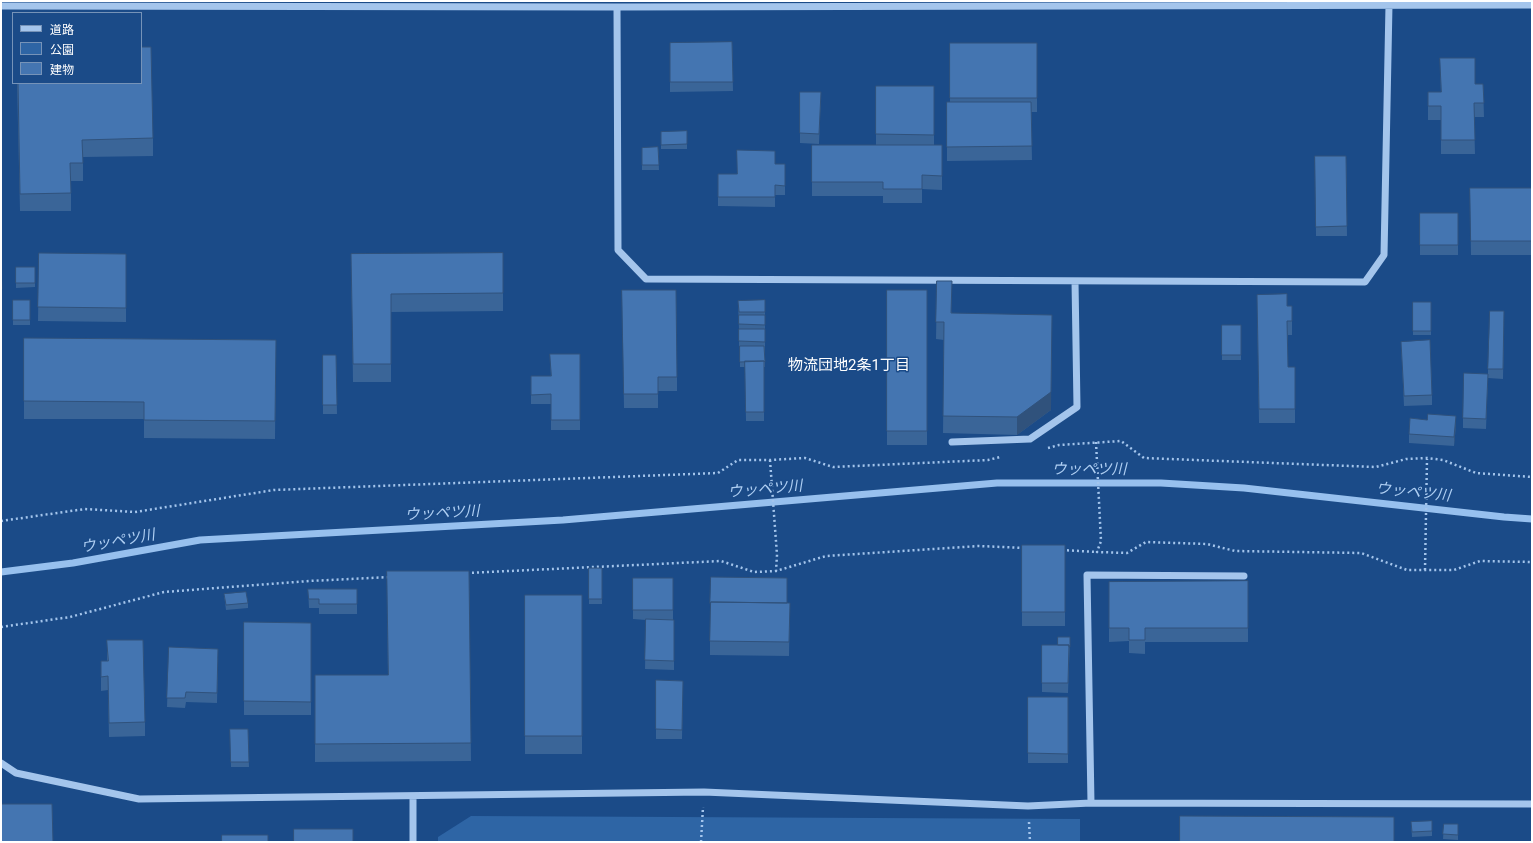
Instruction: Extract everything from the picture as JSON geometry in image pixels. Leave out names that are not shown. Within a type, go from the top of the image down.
[{"type":"street","points":[[617,8],[618,250],[646,279],[1365,282],[1384,255],[1389,5]]},
{"type":"street","points":[[1,6],[617,8],[1532,5]]},
{"type":"street","points":[[952,442],[1030,439],[1077,407],[1075,280]]},
{"type":"street","points":[[1091,803],[1087,575],[1244,576]]},
{"type":"street","points":[[1,762],[16,773],[139,799],[704,792],[1028,806],[1091,803],[1532,804]]},
{"type":"street","points":[[413,796],[413,842]]},
{"type":"path","points":[[1045,448],[1059,445],[1120,441],[1144,458],[1376,467],[1406,459],[1427,458],[1443,460],[1476,473],[1532,477]]},
{"type":"path","points":[[1096,442],[1101,541],[1097,552]]},
{"type":"path","points":[[1,521],[85,509],[135,512],[274,490],[718,473],[738,460],[805,458],[833,467],[988,460],[1003,457]]},
{"type":"path","points":[[1425,570],[1427,458]]},
{"type":"path","points":[[770,460],[777,555],[776,571]]},
{"type":"path","points":[[1058,550],[1127,553],[1146,542],[1207,544],[1235,551],[1361,553],[1407,570],[1454,570],[1480,561],[1532,562]]},
{"type":"path","points":[[460,574],[721,561],[754,572],[776,571],[826,556],[979,546],[1026,548]]},
{"type":"path","points":[[1,627],[70,617],[164,592],[309,581],[396,577]]},
{"type":"path","points":[[701,842],[704,792]]},
{"type":"path","points":[[1028,806],[1030,842]]},
{"type":"green space","points":[[471,816],[1080,819],[1080,842],[438,842],[438,837]]},
{"type":"building","points":[[732,42],[733,82],[670,82],[670,43]]},
{"type":"building","points":[[950,43],[1037,43],[1037,98],[950,98]]},
{"type":"building","points":[[142,47],[151,47],[153,138],[82,140],[83,163],[70,163],[71,193],[20,194],[18,84],[142,84]]},
{"type":"building","points":[[1440,58],[1475,58],[1475,84],[1483,84],[1484,103],[1474,103],[1475,140],[1441,140],[1441,106],[1428,106],[1428,92],[1441,92]]},
{"type":"building","points":[[876,86],[934,86],[934,135],[876,134]]},
{"type":"building","points":[[800,92],[821,92],[819,134],[800,133]]},
{"type":"building","points":[[947,102],[1031,102],[1032,146],[947,147]]},
{"type":"building","points":[[687,131],[687,144],[661,145],[661,132]]},
{"type":"building","points":[[812,145],[942,145],[942,176],[922,175],[922,189],[883,189],[883,182],[812,182]]},
{"type":"building","points":[[658,147],[659,165],[642,165],[642,148]]},
{"type":"building","points":[[737,150],[775,151],[775,164],[785,164],[785,186],[775,185],[775,197],[718,197],[718,174],[737,174]]},
{"type":"building","points":[[1315,156],[1346,156],[1347,226],[1316,227]]},
{"type":"building","points":[[1470,188],[1532,188],[1532,241],[1471,241]]},
{"type":"building","points":[[1420,213],[1458,213],[1458,245],[1420,245]]},
{"type":"building","points":[[39,253],[126,254],[126,308],[38,307]]},
{"type":"building","points":[[503,253],[503,293],[391,294],[391,364],[353,364],[351,254]]},
{"type":"building","points":[[16,267],[35,267],[35,283],[16,283]]},
{"type":"building","points":[[1,268],[2,289],[1,289]]},
{"type":"building","points":[[937,281],[952,281],[951,313],[1052,315],[1051,392],[1017,417],[943,416],[944,322],[936,322]]},
{"type":"building","points":[[622,290],[676,290],[677,377],[658,377],[658,394],[624,394]]},
{"type":"building","points":[[887,290],[927,290],[927,431],[887,431]]},
{"type":"building","points":[[1287,294],[1287,306],[1292,306],[1292,321],[1287,321],[1288,367],[1295,367],[1295,409],[1259,409],[1257,295]]},
{"type":"building","points":[[13,300],[30,300],[30,320],[13,320]]},
{"type":"building","points":[[765,300],[765,312],[739,312],[738,301]]},
{"type":"building","points":[[1413,302],[1431,302],[1431,331],[1413,331]]},
{"type":"building","points":[[1490,311],[1504,311],[1503,369],[1488,369]]},
{"type":"building","points":[[739,315],[765,315],[765,325],[739,324]]},
{"type":"building","points":[[1222,325],[1241,325],[1241,355],[1222,355]]},
{"type":"building","points":[[739,329],[765,329],[765,342],[739,341]]},
{"type":"building","points":[[24,338],[276,340],[275,421],[144,420],[144,402],[24,401]]},
{"type":"building","points":[[1430,340],[1432,395],[1404,396],[1401,342]]},
{"type":"building","points":[[740,346],[764,346],[765,362],[740,362]]},
{"type":"building","points":[[550,354],[580,354],[580,420],[551,420],[551,394],[531,395],[531,376],[551,376]]},
{"type":"building","points":[[323,355],[336,355],[337,405],[323,405]]},
{"type":"building","points":[[745,361],[764,361],[764,412],[746,412]]},
{"type":"building","points":[[1464,373],[1488,374],[1486,419],[1463,418]]},
{"type":"building","points":[[1428,414],[1456,416],[1454,437],[1409,434],[1410,418],[1427,420]]},
{"type":"building","points":[[1022,545],[1065,545],[1065,612],[1022,612]]},
{"type":"building","points":[[589,568],[602,568],[602,599],[589,599]]},
{"type":"building","points":[[387,571],[469,571],[471,743],[315,744],[315,675],[388,675]]},
{"type":"building","points":[[711,577],[787,578],[787,603],[710,603]]},
{"type":"building","points":[[633,578],[673,578],[673,610],[633,610]]},
{"type":"building","points":[[1248,581],[1248,628],[1145,628],[1145,640],[1129,640],[1129,628],[1109,628],[1109,582]]},
{"type":"building","points":[[308,589],[357,589],[357,604],[319,604],[319,599],[309,599]]},
{"type":"building","points":[[246,592],[248,603],[226,605],[224,594]]},
{"type":"building","points":[[525,595],[582,595],[582,736],[525,736]]},
{"type":"building","points":[[711,602],[790,603],[789,642],[710,641]]},
{"type":"building","points":[[646,619],[674,620],[674,661],[645,660]]},
{"type":"building","points":[[244,622],[311,623],[311,702],[244,701]]},
{"type":"building","points":[[1058,637],[1070,637],[1070,647],[1069,645],[1058,645]]},
{"type":"building","points":[[107,640],[143,640],[145,722],[109,723],[108,676],[101,677],[101,661],[108,661]]},
{"type":"building","points":[[1042,645],[1069,645],[1068,683],[1042,683]]},
{"type":"building","points":[[169,647],[218,649],[217,693],[186,692],[185,698],[167,698]]},
{"type":"building","points":[[656,680],[683,681],[682,730],[656,729]]},
{"type":"building","points":[[1028,697],[1068,697],[1068,754],[1028,753]]},
{"type":"building","points":[[230,729],[248,729],[249,762],[231,762]]},
{"type":"building","points":[[1,804],[52,804],[53,842],[1,842]]},
{"type":"building","points":[[1180,816],[1394,817],[1394,842],[1180,842]]},
{"type":"building","points":[[1432,821],[1432,831],[1412,832],[1411,822]]},
{"type":"building","points":[[1444,824],[1458,824],[1458,835],[1443,834]]},
{"type":"building","points":[[294,829],[353,829],[353,842],[294,842]]},
{"type":"building","points":[[222,835],[268,835],[268,842],[222,842]]},
{"type":"waterway","name":"ウッペツ川","points":[[1,572],[73,563],[200,540],[563,520],[997,483],[1161,483],[1244,488],[1532,519]]},
{"type":"district","name":"物流団地2条1丁目","points":[[849,366]]}]
